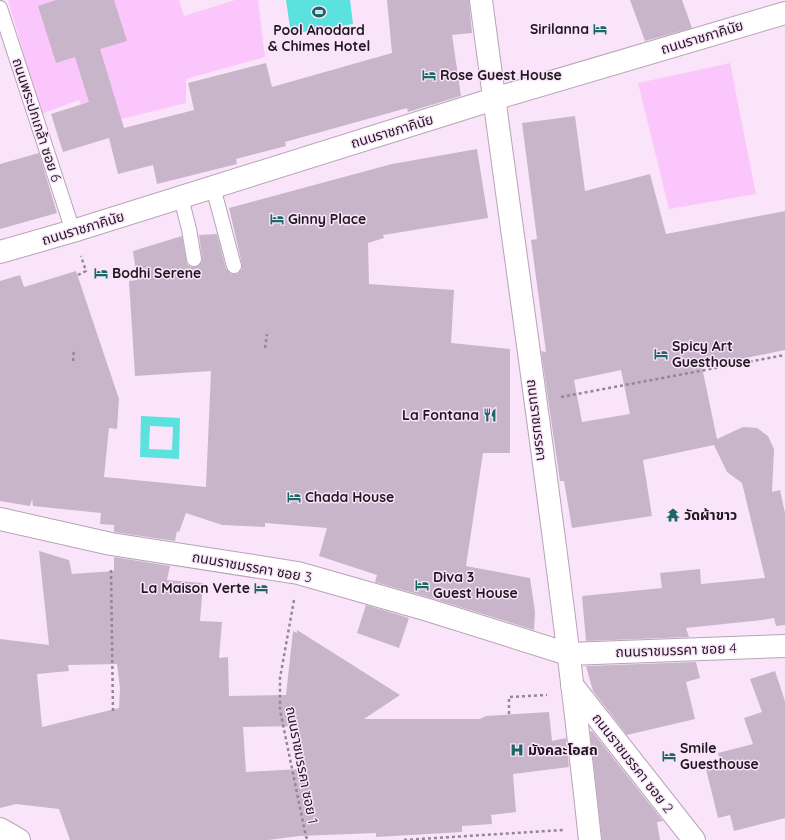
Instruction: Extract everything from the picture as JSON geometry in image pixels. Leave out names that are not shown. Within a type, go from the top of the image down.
[{"type":"street","name":"ถนนราชมรรคา","points":[[481,0],[573,690],[590,834]]},
{"type":"street","name":"ถนนราชภาคินัย","points":[[0,252],[181,198],[494,99],[785,12]]},
{"type":"street","name":"ถนนราชมรรคา ซอย 3","points":[[0,519],[111,544],[298,573],[428,610],[568,654]]},
{"type":"street","name":"ถนนราชมรรคา ซอย 4","points":[[568,654],[785,646]]},
{"type":"street","name":"ถนนราชมรรคา ซอย 2","points":[[573,690],[694,840]]},
{"type":"street","points":[[0,829],[19,840]]},
{"type":"lane","name":"ถนนพระปกเกล้า ซอย 6","points":[[0,8],[73,231]]},
{"type":"lane","points":[[213,187],[234,266]]},
{"type":"lane","points":[[181,198],[189,229],[194,259]]},
{"type":"path","points":[[78,274],[86,271],[83,261]]},
{"type":"path","points":[[265,348],[267,334]]},
{"type":"path","points":[[73,361],[74,349]]},
{"type":"path","points":[[535,402],[785,355]]},
{"type":"path","points":[[111,544],[113,711]]},
{"type":"path","name":"ถนนราชมรรคา ซอย 1","points":[[298,573],[280,678],[280,710],[306,838],[309,840]]},
{"type":"path","points":[[510,714],[509,697],[573,690]]},
{"type":"path","points":[[404,840],[590,834]]},
{"type":"shaded area","points":[[8,0],[179,0],[184,16],[235,0],[258,0],[265,57],[186,79],[186,103],[90,127],[79,100],[41,114]]},
{"type":"shaded area","name":"Pool Anodard & Chimes Hotel","points":[[286,0],[350,0],[353,24],[291,34]]},
{"type":"shaded area","points":[[730,63],[756,194],[669,209],[638,83]]},
{"type":"shaded area","points":[[141,416],[180,418],[179,459],[140,457]],"holes":[[[150,426],[173,427],[172,450],[149,449]]]},
{"type":"building","points":[[56,0],[114,0],[127,41],[100,49],[124,128],[194,110],[188,83],[266,63],[272,87],[392,53],[387,0],[469,0],[472,33],[452,35],[461,96],[408,112],[407,108],[285,142],[286,146],[236,159],[237,164],[157,184],[153,165],[118,174],[109,138],[63,152],[51,114],[89,102],[75,57],[56,63],[38,6]]},
{"type":"building","points":[[630,0],[682,0],[692,28],[645,41]]},
{"type":"building","points":[[575,116],[585,191],[650,174],[666,234],[785,211],[785,350],[702,367],[717,439],[743,427],[757,428],[768,436],[774,449],[772,492],[780,490],[785,513],[785,625],[776,626],[774,618],[686,628],[689,637],[586,641],[582,596],[662,588],[660,573],[700,569],[701,584],[765,578],[742,483],[727,472],[714,445],[643,460],[652,516],[572,528],[564,481],[560,481],[541,351],[546,352],[531,240],[537,239],[522,123]],"holes":[[[621,370],[630,414],[582,422],[574,380]]]},
{"type":"building","points":[[477,149],[488,218],[383,235],[384,238],[368,243],[369,284],[454,290],[451,343],[510,349],[510,453],[483,453],[466,566],[530,578],[535,612],[534,630],[375,582],[377,575],[319,556],[327,528],[265,523],[265,527],[222,525],[186,513],[179,532],[177,531],[175,541],[114,532],[114,525],[100,524],[101,513],[33,506],[32,499],[30,506],[0,501],[0,281],[20,275],[24,287],[76,271],[119,399],[117,429],[109,428],[104,477],[206,487],[211,371],[135,376],[129,281],[137,280],[133,251],[182,236],[187,264],[191,267],[196,267],[202,262],[199,235],[217,234],[226,269],[231,274],[237,274],[242,269],[242,264],[229,208],[392,164]]},
{"type":"building","points":[[39,153],[57,213],[0,229],[0,164]]},
{"type":"building","points":[[39,551],[69,560],[72,574],[114,571],[114,557],[170,566],[167,580],[203,583],[200,621],[222,622],[219,658],[228,657],[229,696],[286,695],[293,631],[297,633],[297,630],[400,695],[364,719],[480,719],[486,716],[549,712],[552,741],[566,738],[569,767],[513,774],[516,812],[491,815],[492,824],[462,826],[462,832],[376,837],[376,833],[299,836],[268,840],[70,840],[59,809],[16,804],[0,808],[0,639],[49,645]],"holes":[[[117,664],[120,688],[119,708],[42,727],[37,674],[69,671],[68,665]],[[298,726],[302,769],[246,772],[243,727]]]},
{"type":"building","points":[[366,605],[409,618],[399,648],[357,633]]},
{"type":"building","points":[[696,662],[700,678],[686,682],[695,719],[627,735],[593,691],[586,666]]},
{"type":"building","points":[[775,671],[785,701],[785,818],[734,831],[730,815],[718,818],[706,769],[721,765],[718,753],[753,744],[744,718],[762,712],[750,679]]},
{"type":"building","points":[[592,731],[663,821],[657,822],[660,840],[602,840],[590,732]]},
{"type":"place","name":"Pool Anodard & Chimes Hotel","points":[[319,12]]},
{"type":"place","name":"Sirilanna","points":[[600,29]]},
{"type":"place","name":"Rose Guest House","points":[[429,75]]},
{"type":"place","name":"Ginny Place","points":[[277,219]]},
{"type":"place","name":"Bodhi Serene","points":[[101,273]]},
{"type":"place","name":"Spicy Art Guesthouse","points":[[661,354]]},
{"type":"place","name":"La Fontana","points":[[490,415]]},
{"type":"place","name":"Chada House","points":[[294,497]]},
{"type":"place","name":"วัดผ้าขาว","points":[[673,515]]},
{"type":"place","name":"Diva 3 Guest House","points":[[422,585]]},
{"type":"place","name":"La Maison Verte","points":[[261,588]]},
{"type":"place","name":"มังคละโอสถ","points":[[517,750]]},
{"type":"place","name":"Smile Guesthouse","points":[[669,756]]}]
